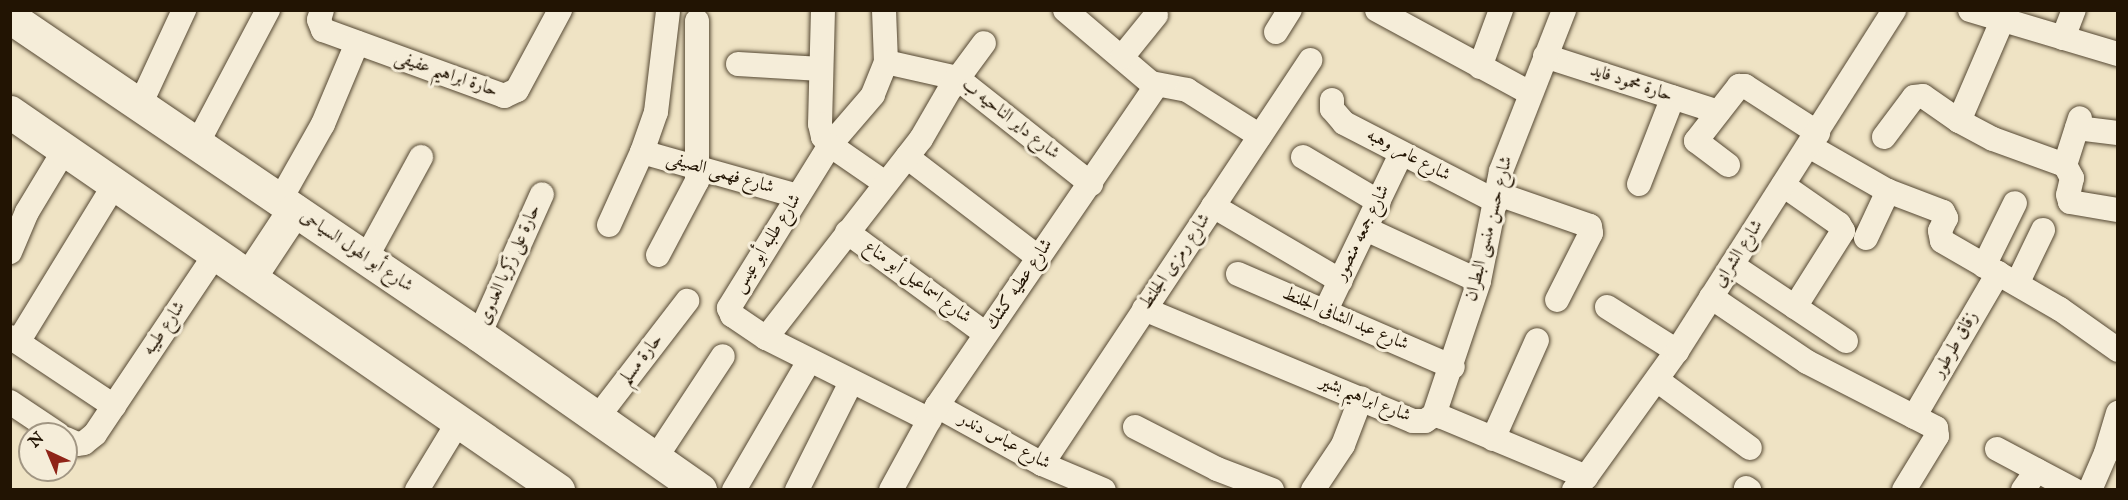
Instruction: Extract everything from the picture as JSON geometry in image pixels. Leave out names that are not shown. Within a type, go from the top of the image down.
[{"type":"main road","name":"شارع أبو الهول السياحى","points":[[10,17],[479,335],[700,489]]},
{"type":"main road","points":[[10,112],[251,275],[558,489]]},
{"type":"main road","points":[[251,275],[287,205]]},
{"type":"street","points":[[140,105],[184,10]]},
{"type":"street","points":[[197,144],[268,10]]},
{"type":"street","name":"حارة ابراهيم عفيفى","points":[[322,10],[319,20],[323,30],[504,96],[517,90],[560,10]]},
{"type":"street","points":[[823,10],[820,124],[823,137],[830,145],[885,183]]},
{"type":"street","name":"شارع طلبه أبو عيس","points":[[884,10],[886,62],[873,95],[830,145],[729,308],[732,315],[766,338],[809,361],[851,382],[934,413]]},
{"type":"street","points":[[1065,10],[1157,86],[1187,90],[1260,136]]},
{"type":"street","points":[[1276,32],[1290,10]]},
{"type":"street","points":[[1480,67],[1501,10]]},
{"type":"street","name":"شارع حسن منسى البطران","points":[[1434,415],[1453,367],[1479,281],[1501,171],[1564,10]]},
{"type":"street","name":"شارع الشرابى","points":[[1580,483],[1677,351],[1894,10]]},
{"type":"street","points":[[1970,10],[2118,54]]},
{"type":"street","points":[[2063,38],[2074,10]]},
{"type":"street","points":[[609,225],[642,152],[656,112],[668,12]]},
{"type":"street","points":[[1385,13],[1530,93]]},
{"type":"street","points":[[1122,57],[1156,15]]},
{"type":"street","points":[[1959,121],[2003,20]]},
{"type":"street","points":[[658,255],[697,181],[697,21]]},
{"type":"street","points":[[287,205],[357,43]]},
{"type":"street","points":[[766,338],[921,139],[957,78],[984,43]]},
{"type":"street","name":"حارة محمود فايد","points":[[1545,56],[1718,112]]},
{"type":"street","name":"شارع رمزى الجلنط","points":[[1042,464],[1310,60]]},
{"type":"street","name":"شارع داير الناحيه ب","points":[[886,62],[957,78],[1091,184]]},
{"type":"street","points":[[738,64],[821,69]]},
{"type":"street","name":"شارع عطيه كشك","points":[[891,489],[934,413],[1038,257],[1091,184],[1157,86]]},
{"type":"street","points":[[1728,165],[1696,141],[1737,87],[1745,86],[1813,139],[1887,191],[1943,212],[1946,218],[1940,231],[1942,242],[2060,309],[2118,350]]},
{"type":"street","points":[[1884,136],[1911,100],[1919,96],[1993,139],[2059,163],[2072,178],[2067,195],[2070,202],[2118,210]]},
{"type":"street","points":[[1639,184],[1673,97]]},
{"type":"street","name":"شارع عامر وهبه","points":[[1332,100],[1332,110],[1344,123],[1401,154],[1497,198],[1590,226],[1592,233],[1557,300]]},
{"type":"street","points":[[2059,163],[2078,123],[2118,133]]},
{"type":"street","points":[[10,252],[27,212],[65,149]]},
{"type":"street","name":"شارع فهمى الصيفى","points":[[642,152],[798,196]]},
{"type":"street","name":"شارع جمعه منصور","points":[[1325,312],[1401,154]]},
{"type":"street","points":[[366,258],[421,157]]},
{"type":"street","points":[[907,157],[1038,257]]},
{"type":"street","points":[[1303,157],[1379,202]]},
{"type":"street","points":[[114,405],[14,340],[115,184]]},
{"type":"street","points":[[1784,185],[1839,224],[1844,231],[1795,307]]},
{"type":"street","points":[[1866,238],[1887,191]]},
{"type":"street","name":"حارة على زكريا العدوى","points":[[479,335],[542,194]]},
{"type":"street","points":[[2000,274],[2015,203]]},
{"type":"street","points":[[1213,206],[1341,280]]},
{"type":"street","points":[[1365,229],[1479,281]]},
{"type":"street","points":[[2000,274],[2043,230]]},
{"type":"street","name":"شارع اسماعيل أبو مناع","points":[[847,232],[987,333]]},
{"type":"street","name":"شارع طيبه","points":[[78,444],[90,439],[216,253]]},
{"type":"street","points":[[1732,265],[1846,341]]},
{"type":"street","name":"شارع عبد الشافى الجلنط","points":[[1238,274],[1453,367]]},
{"type":"street","name":"زقاق طرطور","points":[[1914,417],[2000,274]]},
{"type":"street","points":[[1711,297],[1807,362],[1933,426],[1937,436],[1904,489]]},
{"type":"street","name":"حارة مسلم","points":[[597,418],[687,301]]},
{"type":"street","points":[[1607,307],[1677,351]]},
{"type":"street","name":"شارع ابراهيم بشير","points":[[1144,309],[1413,421],[1425,421],[1434,415],[1493,439],[1580,483]]},
{"type":"street","points":[[1493,439],[1537,340]]},
{"type":"street","points":[[655,459],[723,356]]},
{"type":"street","points":[[734,489],[809,361]]},
{"type":"street","points":[[1657,380],[1750,448]]},
{"type":"street","points":[[797,489],[851,382]]},
{"type":"street","points":[[1313,489],[1343,445],[1361,399]]},
{"type":"street","points":[[10,402],[40,422]]},
{"type":"street","name":"شارع عباس دندر","points":[[934,413],[1042,464],[1104,489]]},
{"type":"street","points":[[2090,489],[2106,453],[2118,413]]},
{"type":"street","points":[[417,489],[459,421]]},
{"type":"street","points":[[1135,428],[1217,469],[1272,489]]},
{"type":"street","points":[[1997,449],[2030,480],[2074,489]]}]
